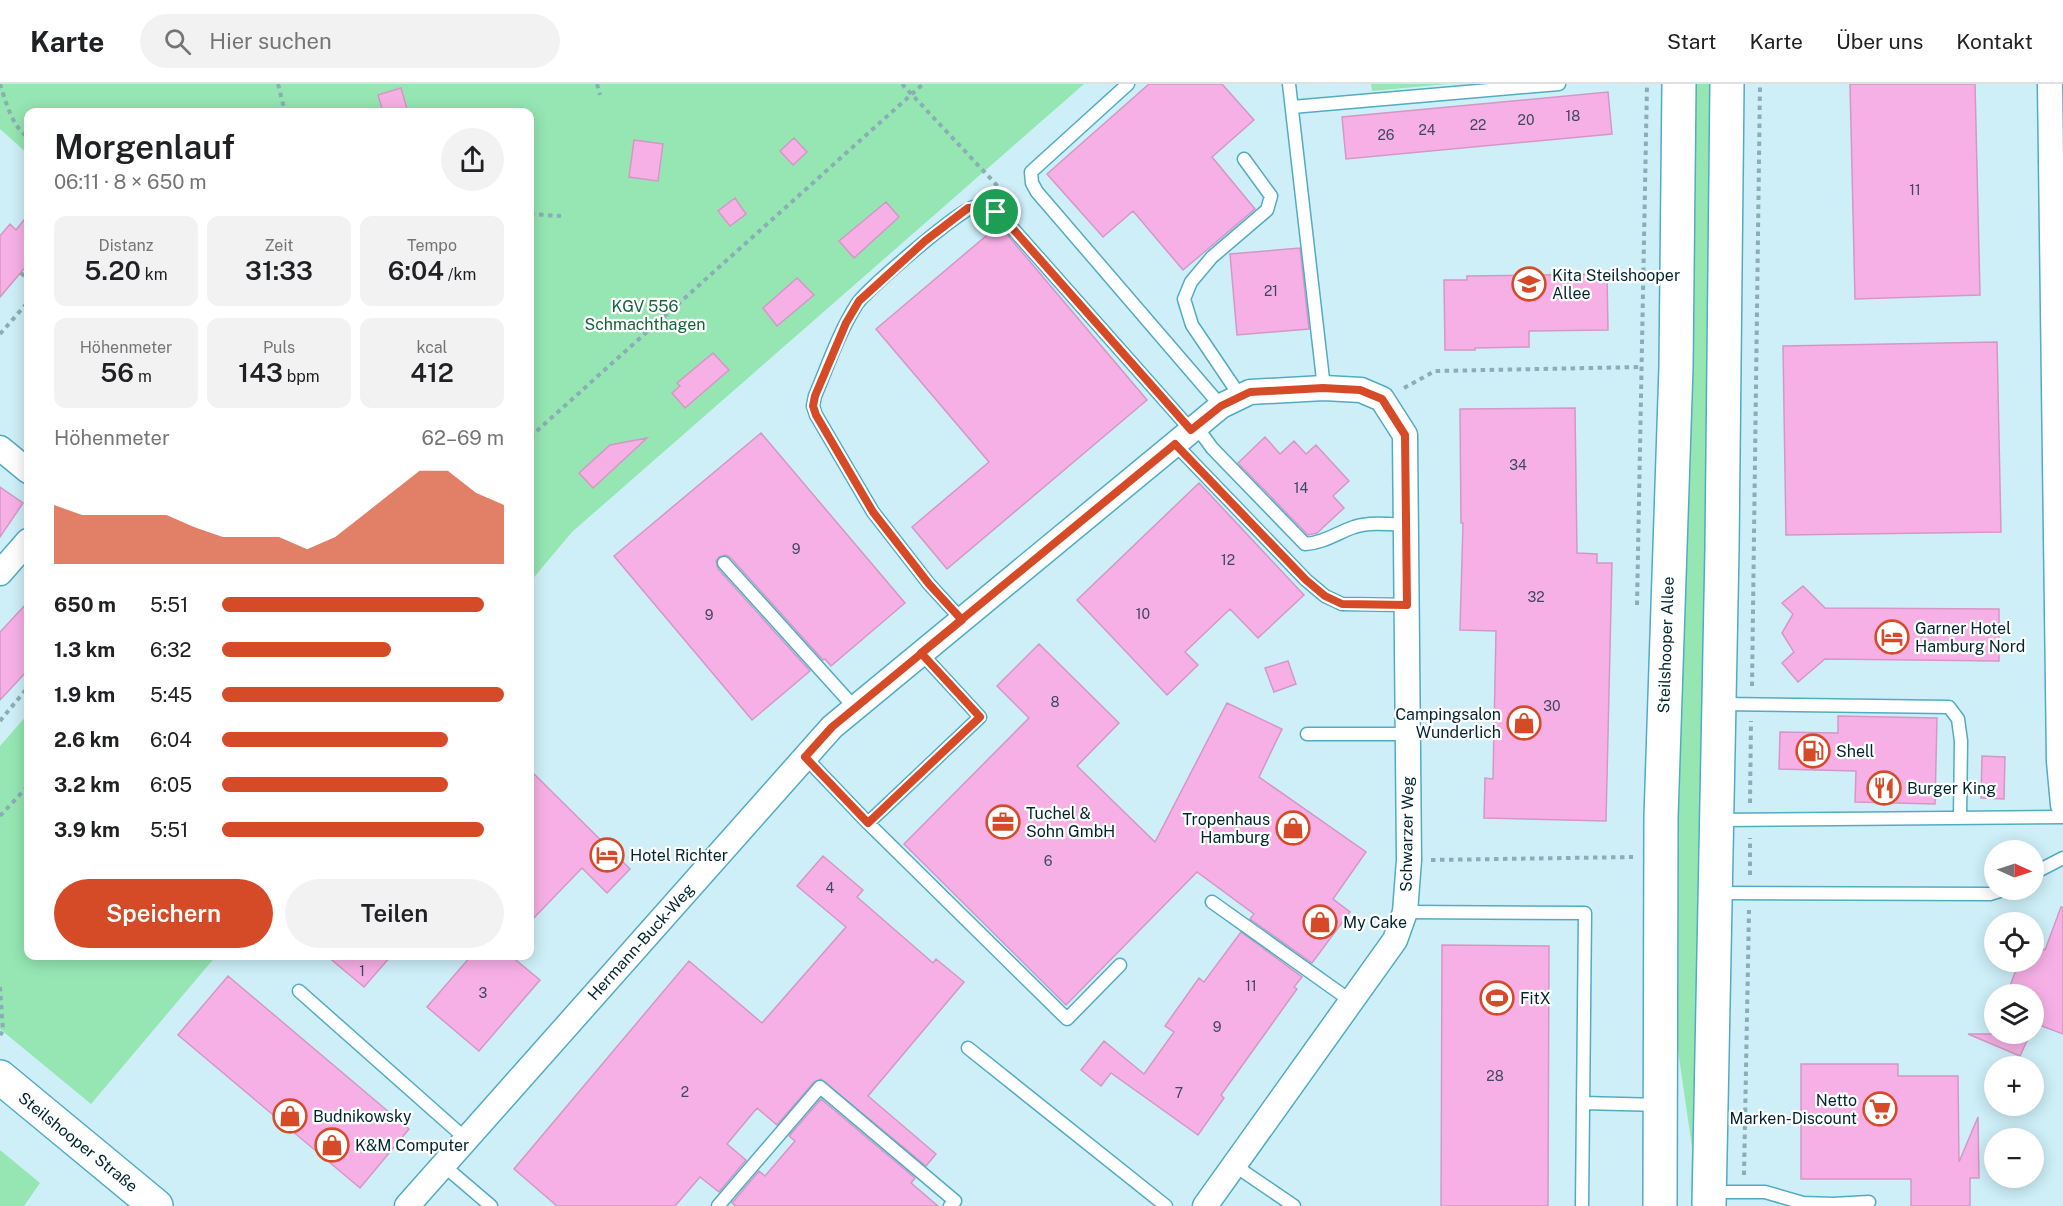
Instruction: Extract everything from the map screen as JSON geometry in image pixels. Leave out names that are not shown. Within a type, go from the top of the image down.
[{"type":"main road","name":"Steilshooper Allee","points":[[1660,1206],[1661,817],[1676,367],[1679,84]]},
{"type":"main road","points":[[1709,1199],[1716,893],[1727,84]]},
{"type":"main road","name":"Steilshooper Straße","points":[[0,1077],[156,1206]]},
{"type":"street","points":[[2050,84],[2058,341],[2059,761],[2063,805]]},
{"type":"street","name":"Hermann-Buck-Weg","points":[[407,1206],[832,727],[921,653],[1188,433],[1231,401],[1250,392],[1323,388],[1360,390],[1382,399]]},
{"type":"street","name":"Schwarzer Weg","points":[[1205,1206],[1395,940],[1405,912],[1409,860],[1405,435],[1382,399]]},
{"type":"street","points":[[0,448],[24,468]]},
{"type":"street","points":[[0,573],[24,546]]},
{"type":"lane","points":[[1128,84],[1031,172],[1032,183],[1037,192],[1231,401]]},
{"type":"lane","points":[[1289,84],[1323,388]]},
{"type":"lane","points":[[1292,107],[1559,84]]},
{"type":"lane","points":[[1231,401],[1192,325],[1184,299],[1191,282],[1212,256],[1267,210],[1271,196],[1244,159]]},
{"type":"lane","points":[[962,620],[929,584],[873,512],[816,415],[813,406],[841,334],[859,301],[925,241],[968,208],[982,207],[996,212],[1006,221],[1090,314],[1298,572],[1325,596],[1342,604],[1407,605]]},
{"type":"lane","points":[[1188,433],[1212,448],[1305,544],[1316,544],[1353,527],[1366,524],[1406,525]]},
{"type":"lane","points":[[724,563],[855,708]]},
{"type":"lane","points":[[868,823],[980,717],[921,653]]},
{"type":"lane","points":[[1719,704],[1950,707],[1958,719],[1961,741],[1959,818]]},
{"type":"lane","points":[[1307,734],[1408,734]]},
{"type":"lane","points":[[805,757],[868,823],[1067,1019],[1120,965]]},
{"type":"lane","points":[[1717,820],[2063,818]]},
{"type":"lane","points":[[2044,868],[2063,858]]},
{"type":"lane","points":[[1716,893],[1984,894]]},
{"type":"lane","points":[[1212,902],[1351,1002]]},
{"type":"lane","points":[[1405,912],[1585,913],[1582,1206]]},
{"type":"lane","points":[[299,991],[466,1140]]},
{"type":"lane","points":[[968,1048],[1166,1206]]},
{"type":"lane","points":[[718,1206],[820,1087],[957,1204]]},
{"type":"lane","points":[[1583,1103],[1660,1105]]},
{"type":"lane","points":[[443,1165],[491,1206]]},
{"type":"lane","points":[[1234,1165],[1294,1206]]},
{"type":"lane","points":[[1709,1199],[1743,1192],[1765,1192],[1778,1201],[1833,1204],[1869,1202]]},
{"type":"path","points":[[0,84],[9,111],[24,135]]},
{"type":"path","points":[[278,84],[284,108]]},
{"type":"path","points":[[597,84],[600,95]]},
{"type":"path","points":[[902,84],[912,94]]},
{"type":"path","points":[[534,433],[924,84]]},
{"type":"path","points":[[1743,1192],[1750,893],[1761,84]]},
{"type":"path","points":[[534,214],[561,216]]},
{"type":"path","points":[[0,334],[24,307]]},
{"type":"path","points":[[0,323],[5,328]]},
{"type":"path","points":[[1382,399],[1435,371],[1642,367]]},
{"type":"path","points":[[0,722],[24,692]]},
{"type":"path","points":[[0,816],[24,790]]},
{"type":"path","points":[[1409,860],[1636,857]]},
{"type":"path","points":[[0,987],[3,1031],[0,1035]]},
{"type":"green space","name":"KGV 556 Schmachthagen","points":[[0,84],[1084,84],[572,532],[534,577],[534,108],[24,108],[24,150],[0,129]]},
{"type":"green space","points":[[1371,84],[1447,84],[1372,91]]},
{"type":"green space","points":[[1695,84],[1710,84],[1698,1206],[1691,1206],[1692,1147],[1672,1009],[1693,281]]},
{"type":"green space","points":[[24,719],[24,960],[213,960],[91,1104],[0,1029],[0,746]]},
{"type":"green space","points":[[0,1150],[40,1183],[24,1206],[0,1206]]},
{"type":"building","points":[[1149,84],[1222,84],[1254,120],[1212,157],[1255,209],[1183,270],[1133,211],[1103,237],[1047,174]]},
{"type":"building","points":[[1850,84],[1975,84],[1980,295],[1855,299]]},
{"type":"building","points":[[401,88],[407,108],[382,108],[378,95]]},
{"type":"building","points":[[1608,92],[1612,134],[1346,159],[1342,117]]},
{"type":"building","points":[[794,138],[807,152],[793,165],[780,151]]},
{"type":"building","points":[[634,140],[663,144],[658,181],[629,177]]},
{"type":"building","points":[[735,198],[746,214],[730,226],[718,211]]},
{"type":"building","points":[[886,202],[899,217],[854,258],[839,241]]},
{"type":"building","points":[[24,220],[24,269],[0,297],[0,236],[10,224],[16,230]]},
{"type":"building","points":[[999,225],[1147,400],[947,569],[912,527],[989,462],[876,329]]},
{"type":"building","points":[[1300,248],[1309,329],[1237,335],[1230,254]]},
{"type":"building","points":[[1607,274],[1608,330],[1529,331],[1529,347],[1445,350],[1444,280],[1467,280],[1467,276]]},
{"type":"building","points":[[797,278],[814,295],[777,326],[763,308]]},
{"type":"building","points":[[1997,342],[2001,532],[1786,535],[1783,346]]},
{"type":"building","points":[[713,353],[729,370],[685,408],[672,393],[680,386],[677,383]]},
{"type":"building","points":[[1575,408],[1577,553],[1597,554],[1597,563],[1612,563],[1606,821],[1484,818],[1485,778],[1493,779],[1496,631],[1460,630],[1463,523],[1461,523],[1460,409]]},
{"type":"building","points":[[761,433],[905,603],[831,666],[730,557],[726,555],[719,557],[716,561],[718,569],[810,671],[752,720],[614,556]]},
{"type":"building","points":[[1265,437],[1280,454],[1294,441],[1306,454],[1316,445],[1349,481],[1333,496],[1344,508],[1317,533],[1308,535],[1238,463]]},
{"type":"building","points":[[647,438],[593,488],[579,473],[610,445]]},
{"type":"building","points":[[1199,483],[1304,595],[1258,638],[1230,609],[1185,652],[1198,665],[1167,695],[1077,600]]},
{"type":"building","points":[[0,487],[23,503],[0,537]]},
{"type":"building","name":"Garner Hotel Hamburg Nord","points":[[1803,586],[1825,608],[1999,609],[1999,661],[1825,659],[1798,682],[1782,663],[1794,652],[1782,633],[1793,614],[1782,603]]},
{"type":"building","points":[[24,606],[24,674],[0,700],[0,632]]},
{"type":"building","points":[[1039,644],[1119,723],[1077,766],[1155,842],[1227,703],[1282,729],[1259,777],[1366,852],[1333,899],[1350,912],[1312,963],[1250,919],[1254,914],[1197,872],[1066,1005],[904,844],[1029,718],[997,686]]},
{"type":"building","points":[[1288,661],[1296,684],[1274,692],[1265,668]]},
{"type":"building","points":[[1838,716],[1937,718],[1935,804],[1855,802],[1856,771],[1779,769],[1780,732],[1838,733]]},
{"type":"building","points":[[1982,756],[2005,757],[2004,799],[1981,798]]},
{"type":"building","points":[[534,774],[630,869],[607,893],[582,868],[534,918]]},
{"type":"building","points":[[823,856],[863,890],[857,897],[933,963],[936,959],[964,982],[868,1096],[936,1154],[926,1166],[821,1079],[814,1082],[777,1125],[757,1108],[727,1144],[746,1160],[719,1192],[700,1177],[675,1206],[557,1206],[514,1169],[689,961],[762,1023],[846,927],[797,886]]},
{"type":"building","points":[[2061,907],[2063,908],[2063,1034],[2044,1027],[2044,984],[2011,984],[2015,972],[2044,972],[2045,950]]},
{"type":"building","points":[[1241,932],[1302,977],[1294,987],[1297,989],[1221,1095],[1224,1098],[1198,1135],[1111,1073],[1101,1086],[1081,1070],[1104,1041],[1144,1074],[1174,1032],[1165,1026],[1199,978],[1204,982]]},
{"type":"building","points":[[1442,945],[1549,946],[1548,1206],[1441,1206]]},
{"type":"building","points":[[332,960],[388,960],[364,987]]},
{"type":"building","points":[[468,960],[516,960],[540,980],[479,1051],[427,1007]]},
{"type":"building","points":[[228,976],[409,1129],[360,1188],[178,1035]]},
{"type":"building","points":[[1968,1034],[1984,1034],[1984,1041]]},
{"type":"building","points":[[1992,1044],[2025,1044],[2020,1056]]},
{"type":"building","name":"Netto Marken-Discount","points":[[1801,1064],[1898,1064],[1898,1076],[1958,1076],[1959,1162],[1978,1117],[1979,1178],[1970,1178],[1970,1206],[1911,1206],[1911,1179],[1801,1179]]},
{"type":"building","points":[[821,1099],[915,1178],[911,1183],[938,1206],[736,1206],[732,1203],[759,1171],[765,1176],[795,1141],[789,1136]]},
{"type":"place","name":"Kita Steilshooper Allee","points":[[1529,284]]},
{"type":"place","name":"Garner Hotel Hamburg Nord","points":[[1892,637]]},
{"type":"place","name":"Campingsalon Wunderlich","points":[[1524,723]]},
{"type":"place","name":"Shell","points":[[1813,751]]},
{"type":"place","name":"Burger King","points":[[1884,788]]},
{"type":"place","name":"Tuchel & Sohn GmbH","points":[[1003,822]]},
{"type":"place","name":"Tropenhaus Hamburg","points":[[1293,828]]},
{"type":"place","name":"Hotel Richter","points":[[607,855]]},
{"type":"place","name":"My Cake","points":[[1320,922]]},
{"type":"place","name":"FitX","points":[[1497,998]]},
{"type":"place","name":"Netto Marken-Discount","points":[[1880,1109]]},
{"type":"place","name":"Budnikowsky","points":[[290,1116]]},
{"type":"place","name":"K&M Computer","points":[[332,1145]]},
{"type":"route","points":[[996,212],[982,207],[968,208],[925,241],[859,301],[846,323],[815,396],[813,406],[816,415],[873,512],[929,584],[962,620],[855,708],[832,727],[805,757],[868,823],[980,717],[921,653],[962,620],[1175,444],[1306,580],[1325,596],[1342,604],[1407,605],[1405,435],[1382,399],[1360,390],[1323,388],[1250,392],[1221,406],[1191,430],[1098,323],[996,212]]}]
